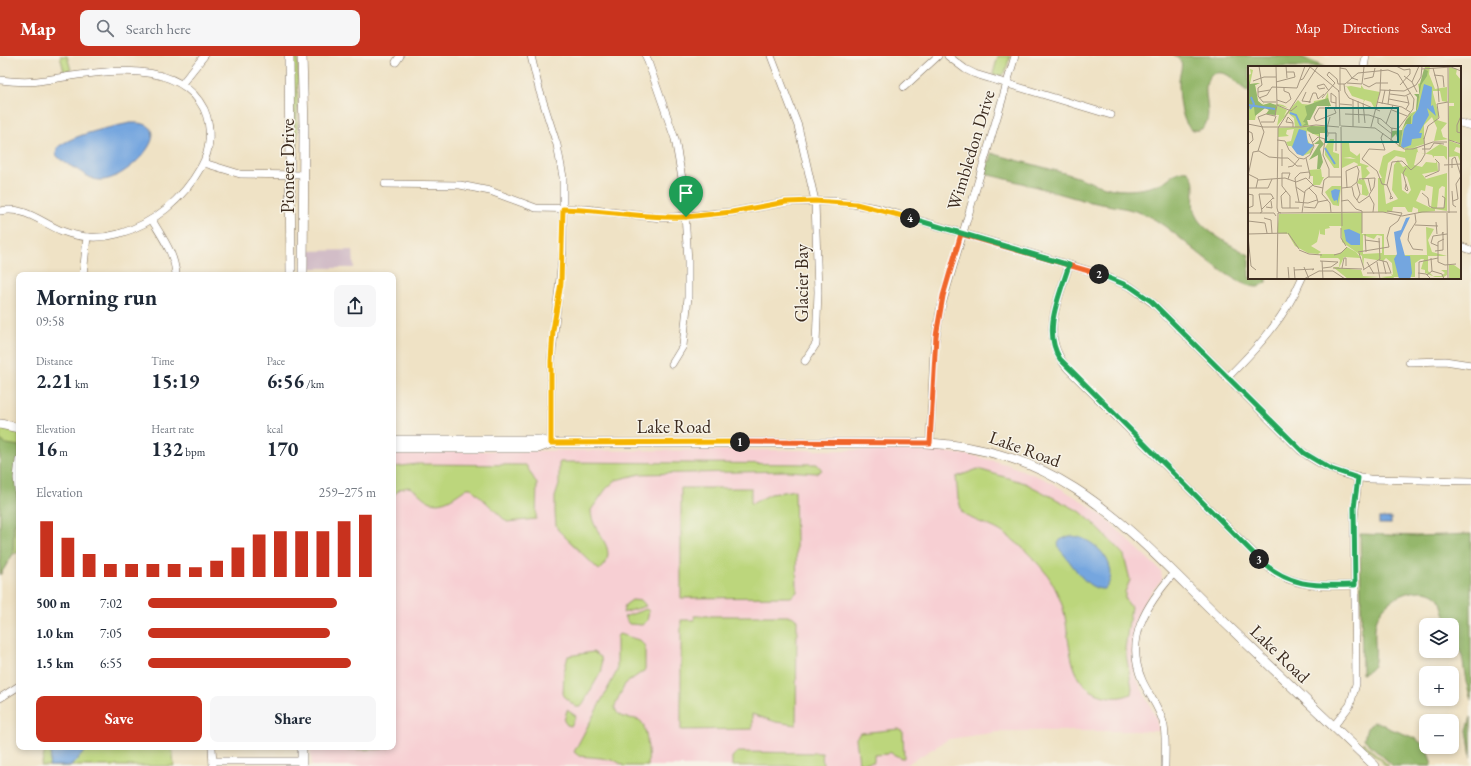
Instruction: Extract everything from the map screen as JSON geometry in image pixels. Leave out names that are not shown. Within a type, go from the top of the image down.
[{"type":"street","points":[[184,81],[204,56]]},
{"type":"street","name":"Pioneer Drive","points":[[289,56],[291,272]]},
{"type":"street","name":"Pioneer Drive","points":[[302,56],[304,175],[303,272]]},
{"type":"street","points":[[531,56],[538,89],[557,145],[563,178],[561,283],[553,330],[551,361],[551,443]]},
{"type":"street","points":[[646,56],[675,139],[681,170],[686,217],[689,281],[687,313],[683,346],[672,364]]},
{"type":"street","name":"Glacier Bay","points":[[771,56],[798,126],[815,201],[818,292],[816,344],[805,361]]},
{"type":"street","points":[[904,87],[938,56]]},
{"type":"street","points":[[948,56],[965,69],[1006,84],[1111,115]]},
{"type":"street","name":"Wimbledon Drive","points":[[930,443],[936,336],[943,296],[1015,56]]},
{"type":"street","points":[[1364,66],[1366,56]]},
{"type":"street","points":[[0,80],[20,82],[44,80],[142,65]]},
{"type":"street","points":[[0,211],[25,212],[62,231],[87,237],[118,234],[152,220],[178,198],[204,163],[209,140],[207,118],[198,97],[184,81],[165,69],[154,66]]},
{"type":"street","points":[[1461,123],[1471,126]]},
{"type":"street","points":[[204,163],[240,174],[304,175]]},
{"type":"street","points":[[386,184],[474,187],[490,191],[536,208],[586,209],[644,217],[686,217],[732,212],[786,202],[834,201],[877,208],[1119,281],[1143,295],[1308,456],[1336,471],[1358,478],[1382,480],[1471,481]]},
{"type":"street","points":[[152,220],[170,250],[176,272]]},
{"type":"street","points":[[83,272],[87,237]]},
{"type":"street","points":[[1461,246],[1471,250]]},
{"type":"street","points":[[1069,265],[1053,318],[1052,330],[1056,351],[1068,369],[1270,569],[1288,580],[1304,584],[1355,585]]},
{"type":"street","points":[[1227,378],[1273,329],[1301,279]]},
{"type":"street","points":[[1409,362],[1445,361],[1471,365]]},
{"type":"street","points":[[0,424],[16,427]]},
{"type":"street","name":"Lake Road","points":[[396,440],[530,440],[551,443],[930,443],[957,445],[998,454],[1023,462],[1060,479],[1082,492],[1112,514],[1333,727],[1376,766]]},
{"type":"street","name":"Lake Road","points":[[396,448],[538,448],[551,443]]},
{"type":"street","points":[[1333,727],[1350,705],[1356,688],[1354,508],[1358,478]]},
{"type":"street","points":[[1165,766],[1164,727],[1157,708],[1138,669],[1136,645],[1143,613],[1155,595],[1174,573]]},
{"type":"street","points":[[0,698],[16,688]]},
{"type":"street","points":[[212,750],[213,764],[302,763],[302,750]]},
{"type":"shaded area","points":[[353,250],[354,268],[307,268],[307,251]]},
{"type":"shaded area","points":[[908,450],[939,451],[975,456],[1006,464],[1047,480],[1085,503],[1105,518],[1161,571],[1162,579],[1148,596],[1139,612],[1134,626],[1132,647],[1135,675],[1156,718],[1159,731],[1005,731],[949,739],[904,766],[312,766],[310,750],[396,750],[396,451]]},
{"type":"green space","points":[[60,56],[67,56],[71,70],[64,71]]},
{"type":"green space","points":[[293,56],[298,56],[297,156],[293,156]]},
{"type":"green space","points":[[998,56],[1010,56],[1005,73],[1001,76],[993,74]]},
{"type":"green space","points":[[1174,56],[1299,56],[1322,66],[1248,66],[1248,91],[1228,75],[1223,73],[1212,74],[1206,86],[1208,108],[1207,122],[1203,128],[1196,130],[1190,128],[1183,114],[1179,87],[1181,61]]},
{"type":"green space","points":[[991,153],[1071,175],[1104,187],[1118,190],[1134,190],[1151,187],[1163,182],[1173,175],[1183,171],[1188,171],[1192,176],[1194,187],[1194,211],[1200,222],[1212,233],[1248,254],[1248,279],[1267,279],[1267,282],[1258,287],[1236,280],[1170,230],[1151,217],[1142,213],[1082,200],[985,174],[989,160],[991,161]]},
{"type":"green space","points":[[0,424],[16,427],[16,553],[13,554],[0,575]]},
{"type":"green space","points":[[0,440],[6,444],[16,446],[16,522],[14,524],[13,554],[0,575]]},
{"type":"green space","points":[[560,462],[817,464],[822,470],[817,473],[788,471],[640,474],[616,480],[606,489],[591,510],[592,519],[604,541],[608,555],[606,562],[599,570],[558,530],[556,525],[555,497],[559,485]]},
{"type":"green space","points":[[417,464],[526,465],[537,484],[536,519],[507,522],[471,488],[467,488],[446,501],[435,503],[424,498],[408,487],[400,489],[396,493],[396,467]]},
{"type":"green space","points":[[978,469],[1025,483],[1081,512],[1124,555],[1130,580],[1125,592],[1125,599],[1131,607],[1125,649],[1132,688],[1131,694],[1118,697],[1104,696],[1091,690],[1082,682],[1075,670],[1071,657],[1062,605],[1055,587],[1048,575],[1030,555],[1013,540],[1000,531],[970,518],[962,512],[958,498],[956,477]]},
{"type":"green space","points":[[681,488],[751,488],[751,504],[771,494],[795,490],[797,592],[791,597],[681,598]]},
{"type":"green space","points":[[1360,534],[1417,536],[1471,534],[1471,700],[1466,682],[1462,656],[1459,649],[1459,618],[1446,618],[1440,599],[1427,591],[1415,591],[1404,594],[1392,600],[1382,610],[1376,622],[1375,629],[1374,666],[1369,671],[1362,674]]},
{"type":"green space","points":[[632,600],[642,601],[646,606],[623,613],[625,605]]},
{"type":"green space","points":[[646,609],[649,611],[647,621],[642,625],[629,624],[624,617]]},
{"type":"green space","points":[[694,616],[792,616],[797,620],[796,725],[776,722],[752,714],[752,729],[681,730],[681,620],[695,620]]},
{"type":"green space","points":[[619,634],[639,640],[645,646],[645,670],[625,684],[615,706],[616,711],[621,716],[639,720],[642,723],[646,734],[648,766],[624,766],[616,761],[579,756],[574,752],[617,671],[617,637]]},
{"type":"green space","points":[[593,652],[601,657],[602,670],[581,707],[576,707],[563,696],[564,672],[568,656]]},
{"type":"green space","points":[[567,710],[576,716],[571,726],[567,725],[564,721]]},
{"type":"green space","points":[[1471,717],[1471,757],[1467,730]]},
{"type":"green space","points":[[1374,722],[1377,722],[1418,740],[1419,754],[1428,754],[1432,766],[1393,766],[1364,739],[1367,728]]},
{"type":"green space","points":[[899,729],[903,732],[904,758],[889,752],[887,754],[874,755],[874,762],[859,763],[856,738],[860,733]]},
{"type":"green space","points":[[1363,742],[1389,766],[1386,766],[1363,744]]},
{"type":"green space","points":[[45,750],[172,750],[174,766],[41,766]]},
{"type":"green space","points":[[737,752],[822,753],[823,766],[732,766],[732,757]]},
{"type":"water","points":[[130,123],[146,125],[152,131],[152,140],[146,151],[136,162],[124,172],[111,178],[97,180],[90,178],[65,163],[56,155],[57,148],[63,143],[81,135]]},
{"type":"water","points":[[1379,518],[1391,518],[1391,524],[1379,524]]},
{"type":"water","points":[[1069,536],[1078,537],[1087,541],[1103,554],[1111,571],[1110,580],[1105,589],[1091,586],[1085,581],[1060,550],[1058,544],[1060,540]]},
{"type":"water","points":[[52,750],[86,750],[71,766],[49,766]]},
{"type":"route","points":[[686,217],[644,217],[586,209],[563,209],[561,283],[553,330],[551,361],[551,443],[930,443],[936,336],[943,296],[961,234],[972,237],[1053,260],[1100,274],[1131,287],[1154,304],[1300,450],[1327,467],[1340,473],[1358,478],[1354,508],[1355,585],[1321,586],[1304,584],[1288,580],[1270,569],[1068,369],[1060,359],[1052,340],[1052,322],[1069,265],[972,237],[877,208],[834,201],[786,202],[732,212],[686,217]]}]
